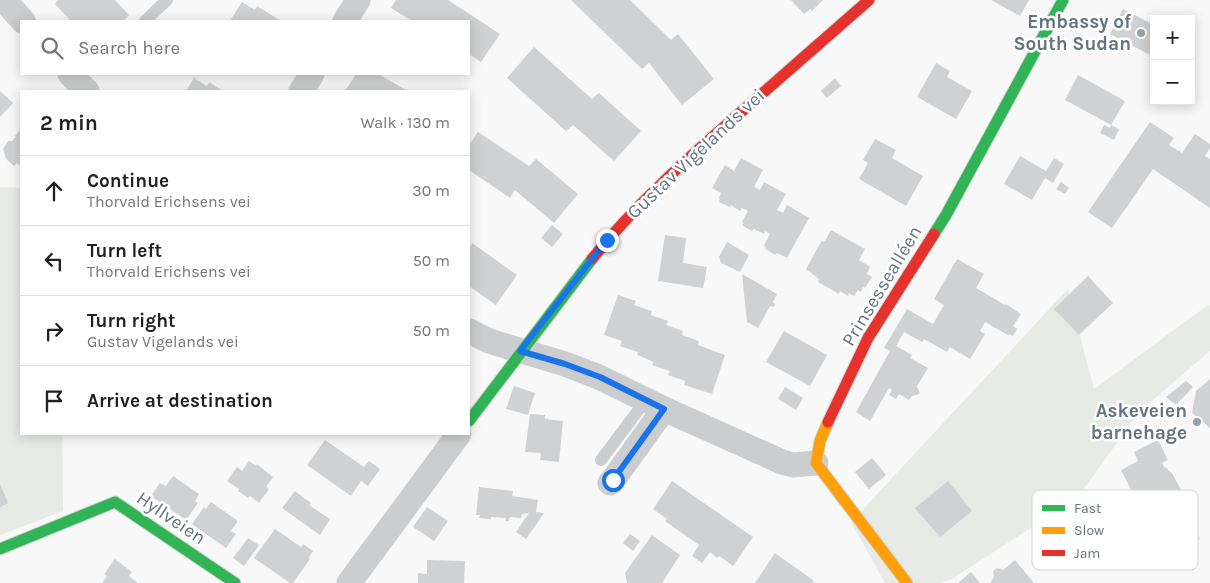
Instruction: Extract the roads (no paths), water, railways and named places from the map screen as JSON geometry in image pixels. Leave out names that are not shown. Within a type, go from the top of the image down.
[{"type":"street","points":[[4,0],[22,20]]},
{"type":"street","points":[[346,20],[358,0]]},
{"type":"street","name":"Gustav Vigelands vei","points":[[470,420],[520,351],[607,240],[642,203],[702,146],[868,0]]},
{"type":"street","name":"Prinsessealléen","points":[[816,463],[820,441],[828,421],[868,338],[946,215],[1063,0]]},
{"type":"street","points":[[302,90],[311,75]]},
{"type":"street","points":[[470,332],[489,341],[565,364],[591,374],[782,462],[794,465],[816,463],[836,486],[886,559],[907,583]]},
{"type":"street","points":[[606,471],[613,480],[655,405]]},
{"type":"street","points":[[349,583],[458,435]]},
{"type":"street","name":"Hyllveien","points":[[0,549],[115,502],[235,583]]},
{"type":"lane","points":[[147,20],[160,2]]},
{"type":"place","name":"Embassy of South Sudan","points":[[1141,33]]},
{"type":"place","name":"Askeveien barnehage","points":[[1197,422]]}]
